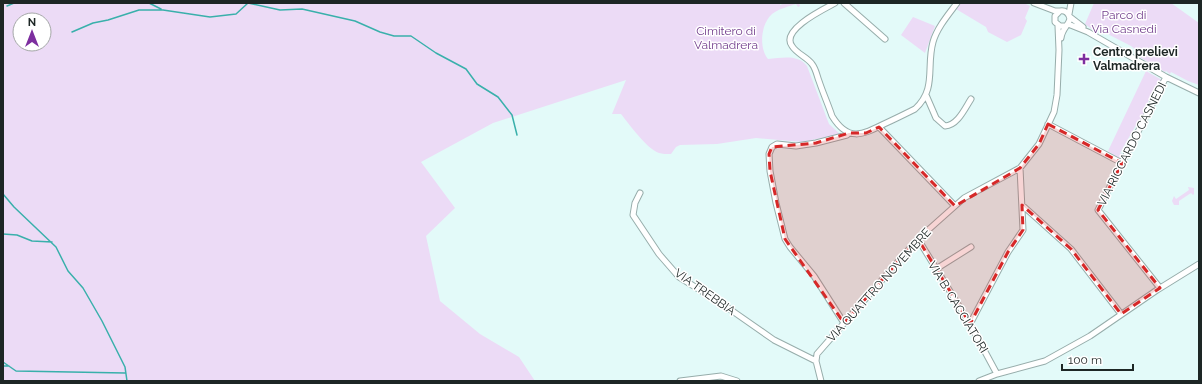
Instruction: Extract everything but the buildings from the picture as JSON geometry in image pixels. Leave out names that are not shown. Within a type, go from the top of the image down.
[{"type":"street","points":[[835,3],[809,18],[792,34],[790,41],[792,47],[813,65],[836,123],[849,133],[855,134],[866,133],[915,109],[921,104],[929,86],[933,42],[937,32],[957,3]]},
{"type":"street","points":[[844,3],[885,39]]},
{"type":"street","points":[[1036,4],[1055,16],[1065,13],[1070,3]]},
{"type":"street","points":[[1036,4],[1065,13],[1088,32],[1166,77],[1199,93]]},
{"type":"street","name":"VIA QUATTRO NOVEMBRE","points":[[1059,50],[1062,35],[1067,25],[1065,13]]},
{"type":"street","name":"VIA QUATTRO NOVEMBRE","points":[[816,361],[818,354],[844,323],[918,240],[964,198],[1020,168],[1039,144],[1054,112],[1057,95],[1059,50],[1058,26],[1055,22],[1055,16]]},
{"type":"street","points":[[1058,26],[1067,25],[1088,32]]},
{"type":"street","name":"VIA RICCARDO CASNEDI","points":[[1160,288],[1098,210],[1166,77]]},
{"type":"street","points":[[926,95],[936,118],[945,126],[952,124],[957,120],[971,99]]},
{"type":"street","points":[[1048,124],[1122,163]]},
{"type":"street","points":[[879,127],[955,206]]},
{"type":"street","points":[[844,323],[814,276],[790,248],[785,239],[776,203],[770,171],[769,154],[772,147],[777,144],[796,146],[816,143],[847,135],[849,133]]},
{"type":"street","points":[[970,324],[1008,252],[1023,230],[1020,168]]},
{"type":"street","name":"VIA TREBBIA","points":[[640,193],[635,203],[633,215],[659,254],[679,277],[721,303],[774,340],[816,361]]},
{"type":"street","points":[[1022,205],[1071,249],[1121,314]]},
{"type":"street","name":"VIA B. CACCIATORI","points":[[918,240],[970,324],[997,374]]},
{"type":"street","points":[[936,269],[971,247]]},
{"type":"street","points":[[979,381],[997,374],[1045,361],[1090,336],[1160,288],[1199,264]]},
{"type":"street","points":[[816,361],[821,381]]},
{"type":"street","points":[[680,381],[721,376],[737,381]]},
{"type":"highlighted area","points":[[1048,124],[1122,163],[1098,210],[1160,288],[1121,314],[1071,249],[1022,205],[1023,230],[1008,252],[970,324],[918,239],[844,323],[785,239],[770,171],[769,154],[772,147],[816,143],[849,133],[866,133],[879,127],[955,206],[1020,168],[1039,144]]},
{"type":"green space","name":"Cimitero di Valmadrera","points":[[3,3],[780,3],[780,5],[785,3],[799,3],[800,6],[798,7],[796,4],[779,10],[770,16],[762,34],[763,48],[768,59],[794,58],[803,62],[807,66],[829,124],[840,134],[802,142],[756,138],[717,144],[680,145],[676,147],[671,154],[660,153],[654,151],[644,142],[621,114],[612,114],[626,80],[493,123],[421,162],[455,208],[426,236],[440,301],[480,334],[519,357],[535,381],[3,381]]},
{"type":"green space","points":[[960,3],[1024,3],[1030,6],[1025,18],[1027,21],[1021,35],[1007,42],[988,32],[986,27],[956,9]]},
{"type":"green space","name":"Parco di Via Casnedi","points":[[1094,3],[1171,3],[1199,23],[1199,85],[1171,72],[1170,74],[1166,71],[1165,72],[1136,55],[1137,51],[1131,46],[1096,28],[1094,31],[1085,24]]},
{"type":"green space","points":[[913,17],[935,26],[925,53],[901,35]]},
{"type":"green space","points":[[1146,71],[1162,80],[1159,88],[1156,87],[1147,104],[1150,106],[1139,126],[1136,125],[1120,153],[1124,155],[1120,159],[1108,151]]},
{"type":"green space","points":[[1188,187],[1194,188],[1194,194],[1193,195],[1191,193],[1179,201],[1179,205],[1174,205],[1172,201],[1174,196],[1176,199],[1189,190]]},
{"type":"waterway","points":[[7,6],[14,3]]},
{"type":"waterway","points":[[149,3],[161,9]]},
{"type":"waterway","points":[[72,32],[93,23],[139,10],[163,10],[210,17],[236,14],[248,3],[280,10],[302,9],[355,21],[380,32],[394,36],[411,36],[436,53],[466,69],[477,84],[498,97],[512,115],[517,135]]},
{"type":"waterway","points":[[3,194],[14,207],[56,247],[68,271],[83,288],[102,321],[125,367],[127,381]]},
{"type":"waterway","points":[[3,234],[17,235],[32,241],[52,242]]},
{"type":"waterway","points":[[3,362],[16,371],[125,373]]},
{"type":"waterway","points":[[3,366],[9,366]]},
{"type":"place","name":"Centro prelievi Valmadrera","points":[[1084,59]]}]
